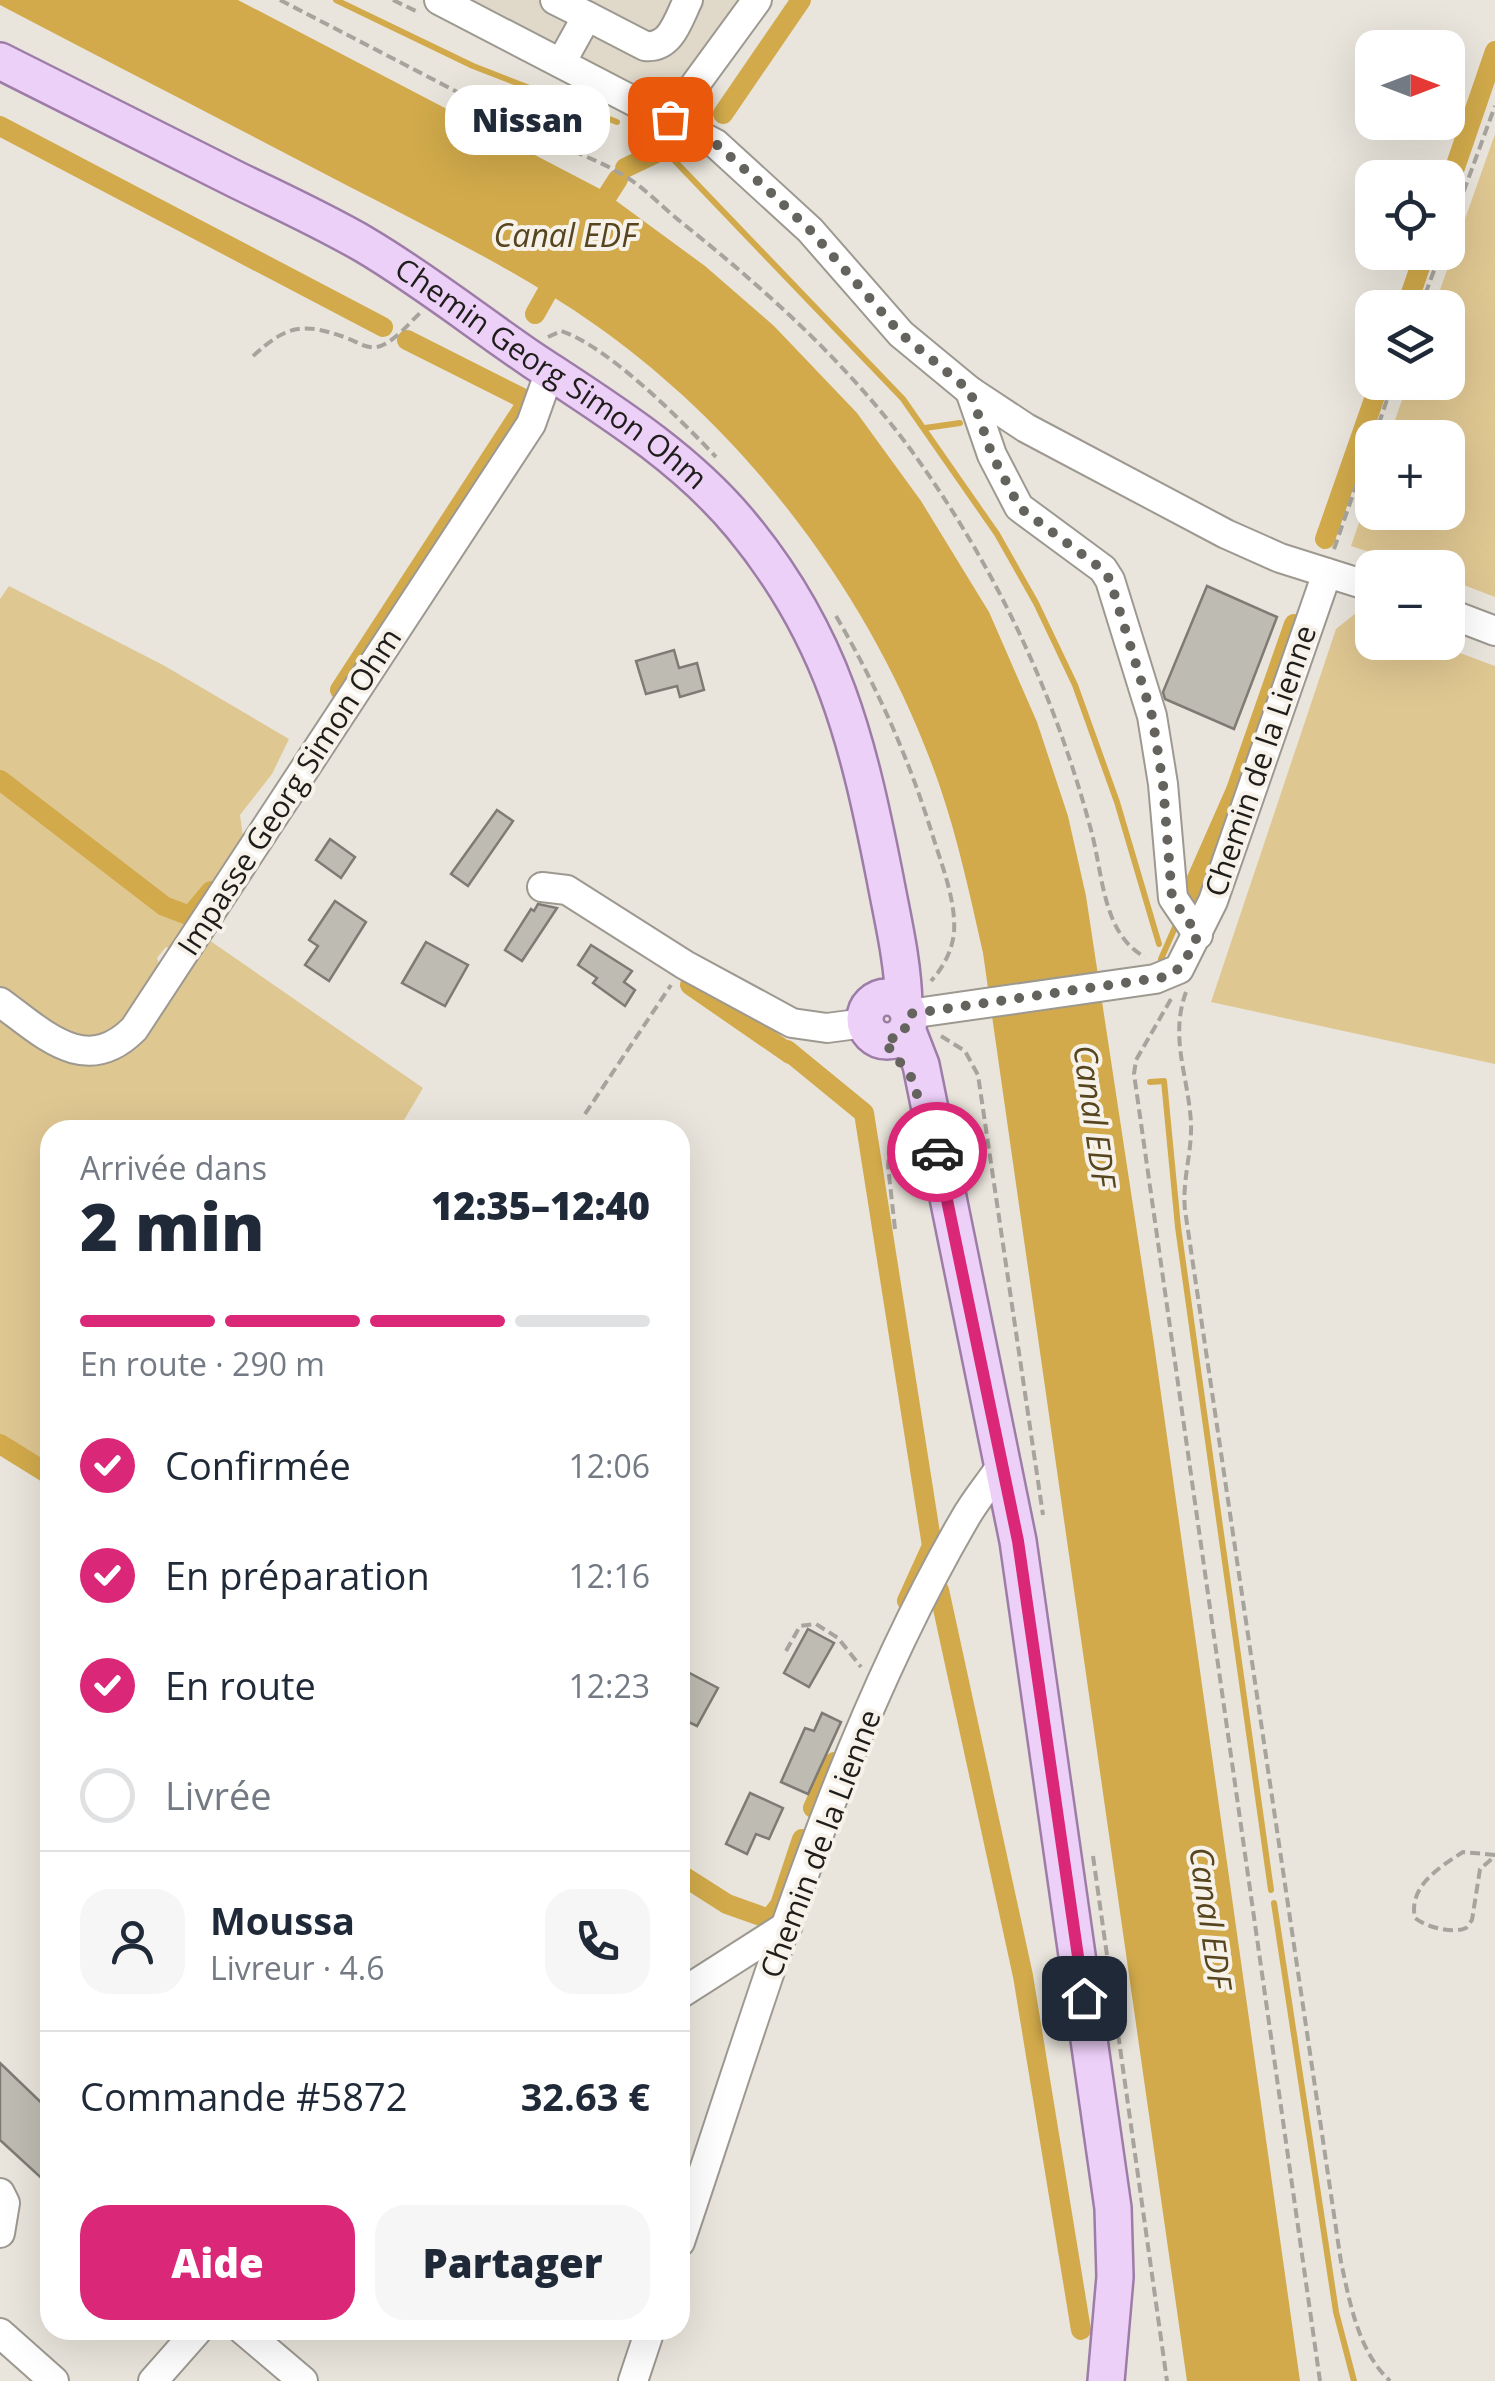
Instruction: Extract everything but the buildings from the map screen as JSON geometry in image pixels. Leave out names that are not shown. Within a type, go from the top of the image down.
[{"type":"main road","name":"Chemin Georg Simon Ohm","points":[[0,60],[346,235],[439,294],[650,441],[706,488],[739,523],[787,588],[826,659],[852,726],[903,970],[898,1017]]},
{"type":"main road","points":[[898,1017],[911,1077],[934,1136],[1020,1560],[1113,2208],[1115,2276],[1106,2381]]},
{"type":"street","points":[[439,0],[716,144],[810,230],[901,334],[970,391],[1026,428],[1226,534],[1280,558],[1355,582]]},
{"type":"street","points":[[555,0],[654,47],[668,39],[688,0]]},
{"type":"street","points":[[670,119],[757,0]]},
{"type":"street","points":[[561,63],[586,16]]},
{"type":"street","name":"Impasse Georg Simon Ohm","points":[[0,1002],[54,1041],[73,1049],[102,1050],[134,1028],[531,424],[564,380]]},
{"type":"street","points":[[970,391],[992,455],[1020,508],[1103,570],[1110,580],[1152,716],[1163,784],[1172,898],[1198,935]]},
{"type":"street","name":"Chemin de la Lienne","points":[[1165,976],[1183,964],[1213,901],[1327,573]]},
{"type":"street","points":[[1465,620],[1495,632]]},
{"type":"street","points":[[542,887],[567,890],[760,1008],[800,1026],[827,1028],[1165,976]]},
{"type":"street","name":"Chemin de la Lienne","points":[[690,2213],[828,1810],[900,1646],[965,1517],[1002,1463]]},
{"type":"street","points":[[690,1988],[788,1925]]},
{"type":"street","points":[[0,2192],[5,2203],[0,2233]]},
{"type":"street","points":[[0,2332],[54,2381]]},
{"type":"street","points":[[153,2381],[189,2340]]},
{"type":"street","points":[[255,2340],[303,2381]]},
{"type":"street","points":[[633,2381],[647,2340]]},
{"type":"path","points":[[280,0],[555,144],[626,176],[781,306],[844,370],[908,447],[949,505],[1024,638],[1064,737],[1119,936],[1165,976],[1171,1001],[1136,1060],[1134,1074],[1320,2381]]},
{"type":"path","points":[[1465,188],[1495,106]]},
{"type":"path","points":[[253,356],[290,328],[315,330],[378,347],[439,294]]},
{"type":"path","points":[[1327,573],[1355,491]]},
{"type":"path","points":[[585,1114],[685,964]]},
{"type":"path","points":[[1179,1053],[1191,1130],[1184,1180],[1185,1210],[1341,2262],[1367,2350],[1390,2381]]},
{"type":"path","points":[[895,1229],[888,1166],[890,1150],[899,1141],[934,1136]]},
{"type":"path","points":[[786,1651],[800,1626],[816,1624],[838,1638],[864,1671]]},
{"type":"path","points":[[1463,1852],[1495,1856],[1479,1872],[1472,1920],[1466,1928],[1460,1932],[1422,1924],[1415,1918],[1416,1894],[1426,1880],[1463,1852]]},
{"type":"shaded area","points":[[474,0],[741,0],[668,105]]},
{"type":"shaded area","points":[[1495,134],[1495,597],[1465,586],[1465,550],[1363,550],[1351,546],[1357,530],[1465,530],[1465,420],[1395,420],[1402,400],[1465,400],[1465,290],[1440,290],[1447,270],[1465,270],[1465,219]]},
{"type":"shaded area","points":[[9,586],[163,665],[289,739],[272,774],[240,815],[244,844],[177,953],[166,947],[157,958],[163,975],[131,1022],[83,1045],[0,996],[0,599]]},
{"type":"shaded area","points":[[1355,614],[1355,660],[1465,660],[1465,655],[1495,666],[1495,1064],[1211,1002],[1336,629]]},
{"type":"shaded area","points":[[206,938],[423,1088],[404,1120],[40,1120],[40,1460],[0,1439],[0,1011],[102,1062]]},
{"type":"water","name":"Canal EDF","points":[[0,0],[238,0],[600,189],[705,266],[774,326],[857,413],[921,501],[989,612],[1037,722],[1068,816],[1086,896],[1154,1344],[1300,2381],[1187,2381],[983,953],[939,784],[881,651],[802,527],[756,470],[651,368],[594,324],[474,251],[0,5]]},
{"type":"waterway","points":[[336,0],[473,66],[617,122]]},
{"type":"waterway","points":[[723,114],[801,0]]},
{"type":"waterway","points":[[1458,160],[1495,51]]},
{"type":"waterway","points":[[0,126],[383,327]]},
{"type":"waterway","points":[[625,168],[671,146]]},
{"type":"waterway","points":[[672,158],[903,399],[997,534],[1075,685],[1117,802],[1159,944]]},
{"type":"waterway","points":[[595,215],[618,179]]},
{"type":"waterway","points":[[1412,290],[1419,270]]},
{"type":"waterway","points":[[535,314],[558,273]]},
{"type":"waterway","points":[[340,690],[528,401],[407,340]]},
{"type":"waterway","points":[[1325,539],[1374,400]]},
{"type":"waterway","points":[[925,428],[960,423]]},
{"type":"waterway","points":[[1188,899],[1236,790],[1294,624]]},
{"type":"waterway","points":[[0,780],[164,906],[190,916],[211,891]]},
{"type":"waterway","points":[[1161,959],[1176,925]]},
{"type":"waterway","points":[[690,985],[790,1054]]},
{"type":"waterway","points":[[787,1050],[864,1113],[932,1546],[907,1601]]},
{"type":"waterway","points":[[1150,1082],[1164,1081],[1178,1227],[1271,1890]]},
{"type":"waterway","points":[[0,1444],[40,1469]]},
{"type":"waterway","points":[[939,1590],[1023,1976],[1081,2330]]},
{"type":"waterway","points":[[813,1808],[834,1762]]},
{"type":"waterway","points":[[690,1880],[727,1904],[769,1919],[780,1905],[802,1839]]},
{"type":"waterway","points":[[1274,1903],[1336,2312],[1354,2381]]},
{"type":"way so far","points":[[670,119],[716,144],[768,190],[810,230],[901,334],[970,391],[992,455],[1020,508],[1103,570],[1110,580],[1152,716],[1163,784],[1172,898],[1198,935],[1183,964],[1165,977],[909,1014],[903,1035],[884,1041],[911,1077],[937,1152]]},
{"type":"place","name":"Nissan","points":[[670,119]]},
{"type":"route","points":[[937,1152],[1018,1541],[1084,1998]]}]
